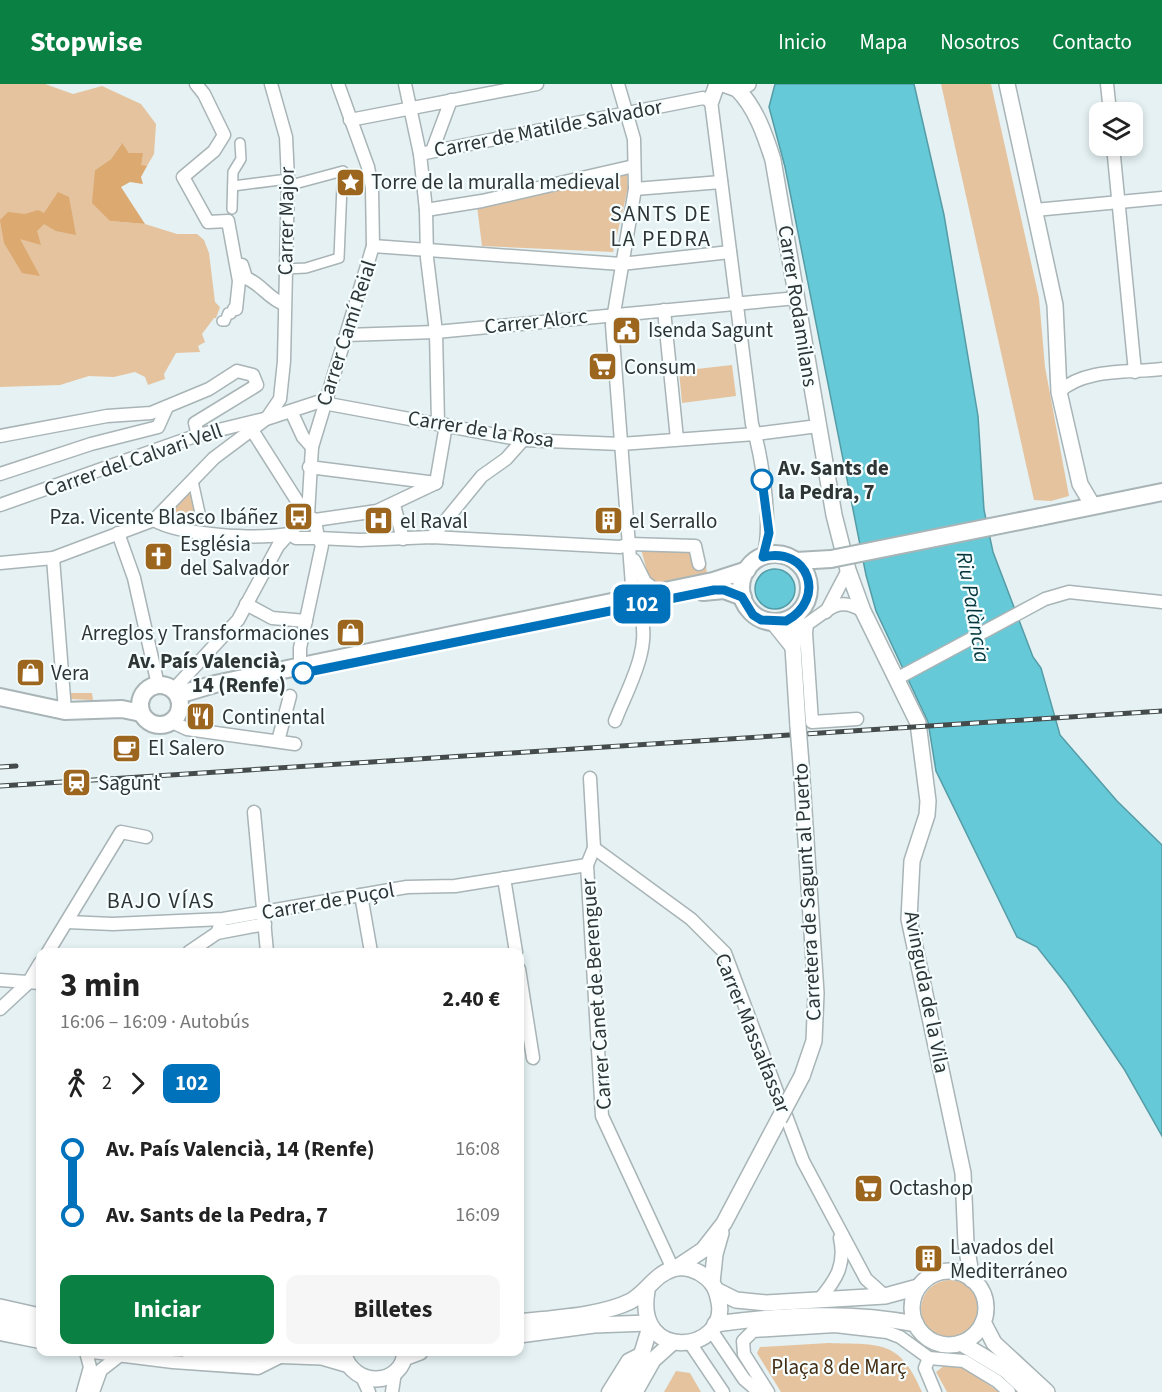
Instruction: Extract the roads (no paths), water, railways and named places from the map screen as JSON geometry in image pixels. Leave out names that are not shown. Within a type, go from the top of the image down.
[{"type":"main road","points":[[796,561],[831,559],[1162,492]]},
{"type":"main road","points":[[781,555],[796,561],[803,568],[809,584],[807,601],[797,615],[786,621],[772,622],[753,615],[742,597],[742,578],[747,570],[763,557],[781,555]]},
{"type":"main road","points":[[809,584],[821,567],[831,559]]},
{"type":"main road","points":[[657,597],[747,570]]},
{"type":"main road","points":[[172,693],[657,597],[714,590],[724,590],[742,597]]},
{"type":"main road","points":[[172,693],[179,713],[172,722],[159,726],[147,720],[141,706],[146,690],[172,693],[294,675],[624,603]]},
{"type":"main road","points":[[0,697],[65,711],[141,706]]},
{"type":"street","points":[[196,84],[204,94],[224,135],[213,151],[183,177],[208,222],[228,221],[239,281],[236,309],[228,313],[225,321],[222,321]]},
{"type":"street","name":"Carrer Major","points":[[266,419],[280,399],[284,361],[287,182],[286,136],[271,84]]},
{"type":"street","name":"Carrer Camí Reial","points":[[310,517],[309,467],[312,447],[323,403],[373,246],[372,188],[369,167],[338,84]]},
{"type":"street","points":[[405,84],[426,152],[427,252],[436,332],[442,424],[436,483]]},
{"type":"street","points":[[426,152],[456,99],[459,84]]},
{"type":"street","points":[[350,120],[410,106],[537,84]]},
{"type":"street","points":[[615,721],[636,667],[645,631],[641,617],[624,603],[632,585],[612,325],[635,189],[634,139],[618,84]]},
{"type":"street","points":[[717,84],[711,101],[769,533],[763,557]]},
{"type":"street","points":[[1007,84],[1055,305],[1059,392],[1085,507]]},
{"type":"street","points":[[1107,84],[1109,102]]},
{"type":"street","name":"Carrer Rodamilans","points":[[739,86],[761,126],[773,160],[834,514],[848,570]]},
{"type":"street","name":"Carrer de Matilde Salvador","points":[[426,152],[703,98],[711,101]]},
{"type":"street","points":[[232,209],[233,172],[241,159],[240,143]]},
{"type":"street","points":[[1114,156],[1135,372]]},
{"type":"street","points":[[426,210],[482,201],[634,166]]},
{"type":"street","points":[[233,186],[287,182],[343,171]]},
{"type":"street","points":[[635,189],[721,182]]},
{"type":"street","points":[[285,269],[306,268],[339,258],[342,186]]},
{"type":"street","points":[[1035,210],[1162,198]]},
{"type":"street","points":[[373,246],[427,252],[621,264],[730,252]]},
{"type":"street","points":[[233,250],[242,260],[243,274],[246,278],[257,282],[269,296],[284,304]]},
{"type":"street","name":"Carrer Alorc","points":[[346,334],[436,332],[614,313],[797,298]]},
{"type":"street","points":[[664,310],[677,440]]},
{"type":"street","points":[[1059,392],[1070,382],[1084,377],[1162,369]]},
{"type":"street","points":[[0,436],[107,416],[143,414],[167,407],[209,389],[237,371],[253,375],[261,380],[195,423],[198,435]]},
{"type":"street","name":"Carrer del Calvari Vell","points":[[0,505],[198,435],[266,419],[318,402],[323,403]]},
{"type":"street","name":"Carrer de la Rosa","points":[[323,403],[523,440],[621,444],[755,434],[818,426]]},
{"type":"street","points":[[0,474],[92,444],[158,427],[167,407]]},
{"type":"street","points":[[291,411],[303,437],[312,447]]},
{"type":"street","points":[[0,563],[53,558],[154,520],[214,458],[266,419]]},
{"type":"street","points":[[252,430],[310,517],[322,545],[306,621],[300,666]]},
{"type":"street","points":[[432,537],[483,476],[506,459],[523,440]]},
{"type":"street","points":[[309,467],[436,483]]},
{"type":"street","points":[[193,481],[200,513]]},
{"type":"street","points":[[118,533],[172,693],[238,620],[278,546],[310,517],[360,515],[394,505],[436,483]]},
{"type":"street","points":[[394,505],[403,538]]},
{"type":"street","points":[[154,520],[179,530],[245,538],[290,534],[296,538],[432,537],[620,547],[630,544],[695,546],[699,564]]},
{"type":"street","points":[[630,544],[636,567],[657,597],[641,617]]},
{"type":"street","points":[[53,558],[65,711]]},
{"type":"street","points":[[826,613],[848,570]]},
{"type":"street","name":"Avinguda de la Vila","points":[[848,570],[863,611],[898,678],[918,723],[927,786],[927,815],[912,861],[909,919],[963,1173],[966,1244],[972,1280]]},
{"type":"street","points":[[898,678],[1045,599],[1068,592],[1162,602]]},
{"type":"street","points":[[857,719],[812,722],[806,633],[807,624],[841,603],[850,602],[863,611]]},
{"type":"street","points":[[246,604],[272,618],[306,621]]},
{"type":"street","name":"Carretera de Sagunt al Puerto","points":[[675,1268],[703,1250],[724,1223],[801,1076],[814,1041],[816,993],[793,647],[797,615]]},
{"type":"street","points":[[772,622],[793,647]]},
{"type":"street","points":[[278,741],[290,696]]},
{"type":"street","points":[[172,722],[187,729],[295,744]]},
{"type":"street","name":"Carrer Canet de Berenguer","points":[[590,778],[594,848],[587,865],[602,1116],[675,1268]]},
{"type":"street","points":[[254,812],[267,948]]},
{"type":"street","points":[[51,948],[121,832],[146,837]]},
{"type":"street","name":"Carrer Massalfassar","points":[[594,848],[691,919],[725,953],[803,1161],[838,1231],[866,1279],[885,1296]]},
{"type":"street","name":"Carrer de Puçol","points":[[217,933],[264,918],[361,895],[407,887],[455,886],[587,865]]},
{"type":"street","points":[[504,878],[515,948]]},
{"type":"street","points":[[361,895],[369,948]]},
{"type":"street","name":"Carrer de Puçol","points":[[67,922],[113,924],[264,918]]},
{"type":"street","points":[[195,948],[217,933],[223,919]]},
{"type":"street","points":[[0,980],[34,983]]},
{"type":"street","points":[[0,1009],[34,983]]},
{"type":"street","points":[[524,999],[534,1058]]},
{"type":"street","name":"Carretera de Sagunt al Puerto","points":[[714,1286],[715,1254],[724,1223]]},
{"type":"street","name":"Carrer Massalfassar","points":[[819,1300],[835,1282],[843,1261],[838,1231]]},
{"type":"street","points":[[944,1272],[966,1244]]},
{"type":"street","points":[[524,1321],[590,1312],[629,1302],[647,1291],[657,1277],[675,1268],[690,1269],[702,1274],[714,1286],[736,1300],[766,1303],[885,1296],[918,1287],[930,1277],[944,1272],[959,1273],[972,1280],[984,1298],[983,1322],[994,1343],[1047,1392]]},
{"type":"street","points":[[713,1327],[720,1307],[714,1286]]},
{"type":"street","points":[[918,1287],[912,1306],[916,1324],[934,1342],[961,1343],[974,1335],[983,1322]]},
{"type":"street","points":[[647,1291],[644,1307],[649,1325],[660,1337],[673,1342],[690,1343],[713,1327],[836,1314],[862,1315],[916,1324]]},
{"type":"street","points":[[0,1307],[36,1315]]},
{"type":"street","points":[[0,1321],[36,1329]]},
{"type":"street","points":[[524,1334],[594,1324],[649,1325]]},
{"type":"street","points":[[620,1392],[642,1353],[649,1325]]},
{"type":"street","points":[[768,1392],[744,1354],[743,1341],[753,1331],[835,1326],[863,1328],[900,1337],[929,1358],[964,1361],[998,1381],[1009,1392]]},
{"type":"street","points":[[713,1327],[744,1379],[759,1392]]},
{"type":"street","points":[[0,1334],[36,1341]]},
{"type":"street","points":[[635,1392],[652,1360],[673,1342]]},
{"type":"street","points":[[690,1343],[723,1392]]},
{"type":"street","points":[[961,1343],[1006,1370],[1029,1392]]},
{"type":"street","points":[[608,1392],[628,1359],[642,1353]]},
{"type":"street","points":[[83,1392],[90,1367],[87,1356]]},
{"type":"street","points":[[93,1392],[101,1370],[119,1356],[258,1368],[280,1357]]},
{"type":"street","points":[[262,1356],[345,1358],[362,1377],[369,1392]]},
{"type":"street","points":[[392,1392],[395,1372],[403,1356]]},
{"type":"street","points":[[929,1358],[925,1368],[935,1392]]},
{"type":"street","points":[[362,1377],[378,1380],[395,1372]]},
{"type":"street","points":[[642,1392],[645,1374]]},
{"type":"water","name":"Riu Palància","points":[[775,84],[914,84],[944,215],[978,416],[984,510],[993,552],[1033,657],[1041,668],[1060,735],[1117,801],[1162,845],[1162,1136],[1124,1069],[1067,985],[1037,947],[1017,937],[936,771],[928,722],[876,611],[866,575],[785,167],[769,107]]},
{"type":"water","points":[[775,569],[783,570],[789,575],[794,581],[794,597],[789,603],[783,608],[775,609],[767,608],[761,603],[756,597],[755,589],[756,581],[761,575],[767,570]]},
{"type":"railway","points":[[0,786],[1162,711]]},
{"type":"railway","points":[[0,767],[16,766]]},
{"type":"place","name":"Torre de la muralla medieval","points":[[350,182]]},
{"type":"place","name":"Isenda Sagunt","points":[[627,330]]},
{"type":"place","name":"Consum","points":[[603,367]]},
{"type":"place","name":"Av. Sants de la Pedra, 7","points":[[762,480]]},
{"type":"place","name":"Pza. Vicente Blasco Ibáñez","points":[[299,517]]},
{"type":"place","name":"el Raval","points":[[379,521]]},
{"type":"place","name":"el Serrallo","points":[[608,521]]},
{"type":"place","name":"Església del Salvador","points":[[159,556]]},
{"type":"place","name":"Arreglos y Transformaciones","points":[[350,633]]},
{"type":"place","name":"Vera","points":[[30,673]]},
{"type":"place","name":"Av. País Valencià, 14 (Renfe)","points":[[303,673]]},
{"type":"place","name":"Continental","points":[[201,717]]},
{"type":"place","name":"El Salero","points":[[127,748]]},
{"type":"place","name":"Sagunt","points":[[77,783]]},
{"type":"place","name":"Octashop","points":[[868,1188]]},
{"type":"place","name":"Lavados del Mediterráneo","points":[[929,1259]]},
{"type":"district","name":"SANTS DE LA PEDRA","points":[[661,226]]},
{"type":"district","name":"BAJO VÍAS","points":[[161,900]]},
{"type":"park label","name":"Plaça 8 de Març","points":[[839,1367]]}]
